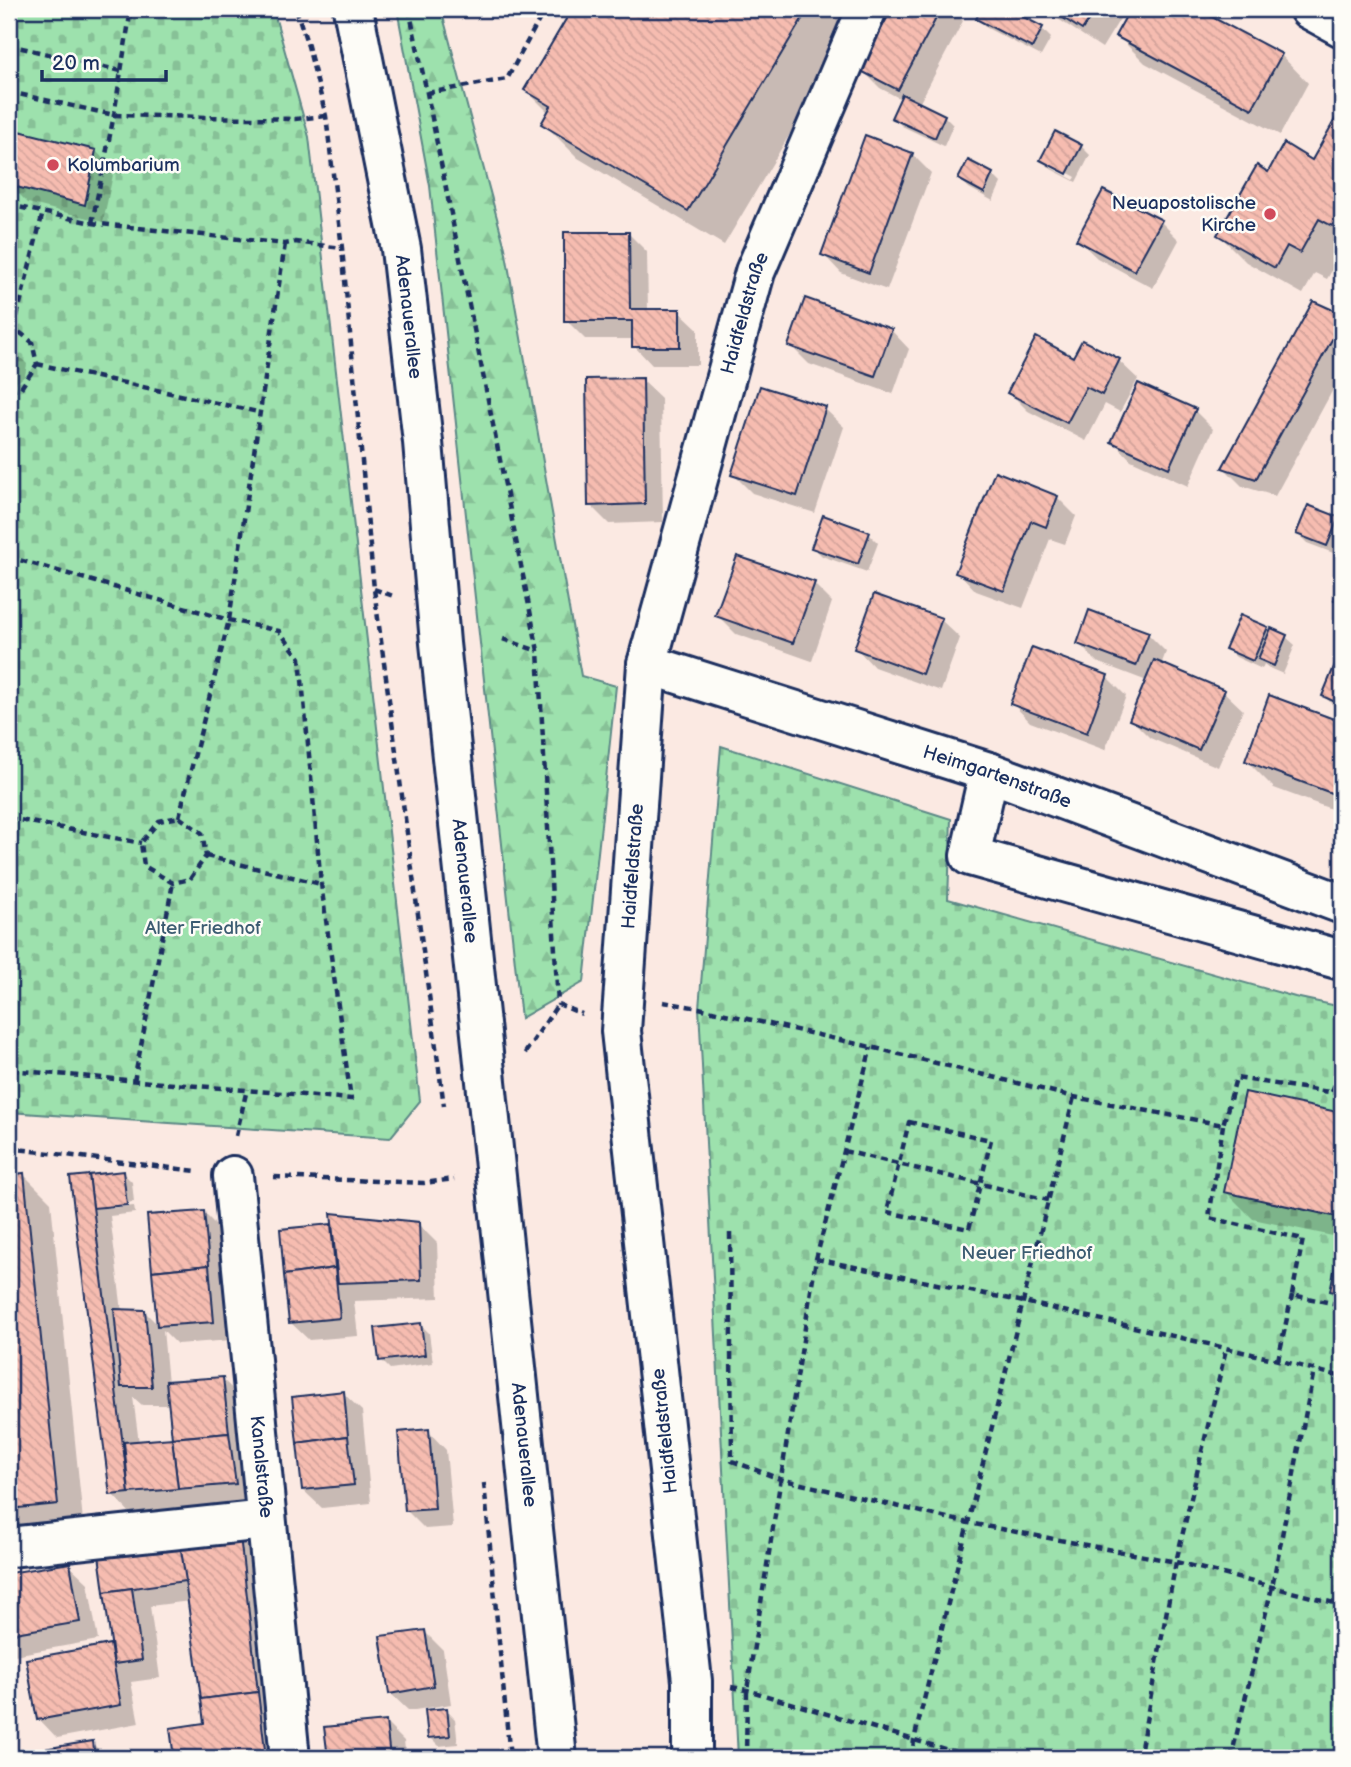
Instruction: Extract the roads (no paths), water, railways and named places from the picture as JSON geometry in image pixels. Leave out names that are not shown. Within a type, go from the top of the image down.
[{"type":"street","name":"Adenauerallee","points":[[353,9],[401,249],[406,290],[423,442],[440,643],[558,1758]]},
{"type":"street","name":"Haidfeldstraße","points":[[692,1758],[692,1681],[623,1014],[647,664],[755,272],[867,9]]},
{"type":"street","points":[[1309,9],[1342,27]]},
{"type":"street","name":"Heimgartenstraße","points":[[647,664],[989,772],[1342,904]]},
{"type":"street","points":[[989,772],[970,856],[1341,960],[1342,956]]},
{"type":"street","name":"Kanalstraße","points":[[233,1176],[290,1758]]},
{"type":"street","points":[[9,1547],[266,1520]]},
{"type":"place","name":"Kolumbarium","points":[[53,165]]},
{"type":"place","name":"Neuapostolische Kirche","points":[[1270,214]]},
{"type":"park label","name":"Alter Friedhof","points":[[203,928]]},
{"type":"park label","name":"Neuer Friedhof","points":[[1027,1253]]}]
